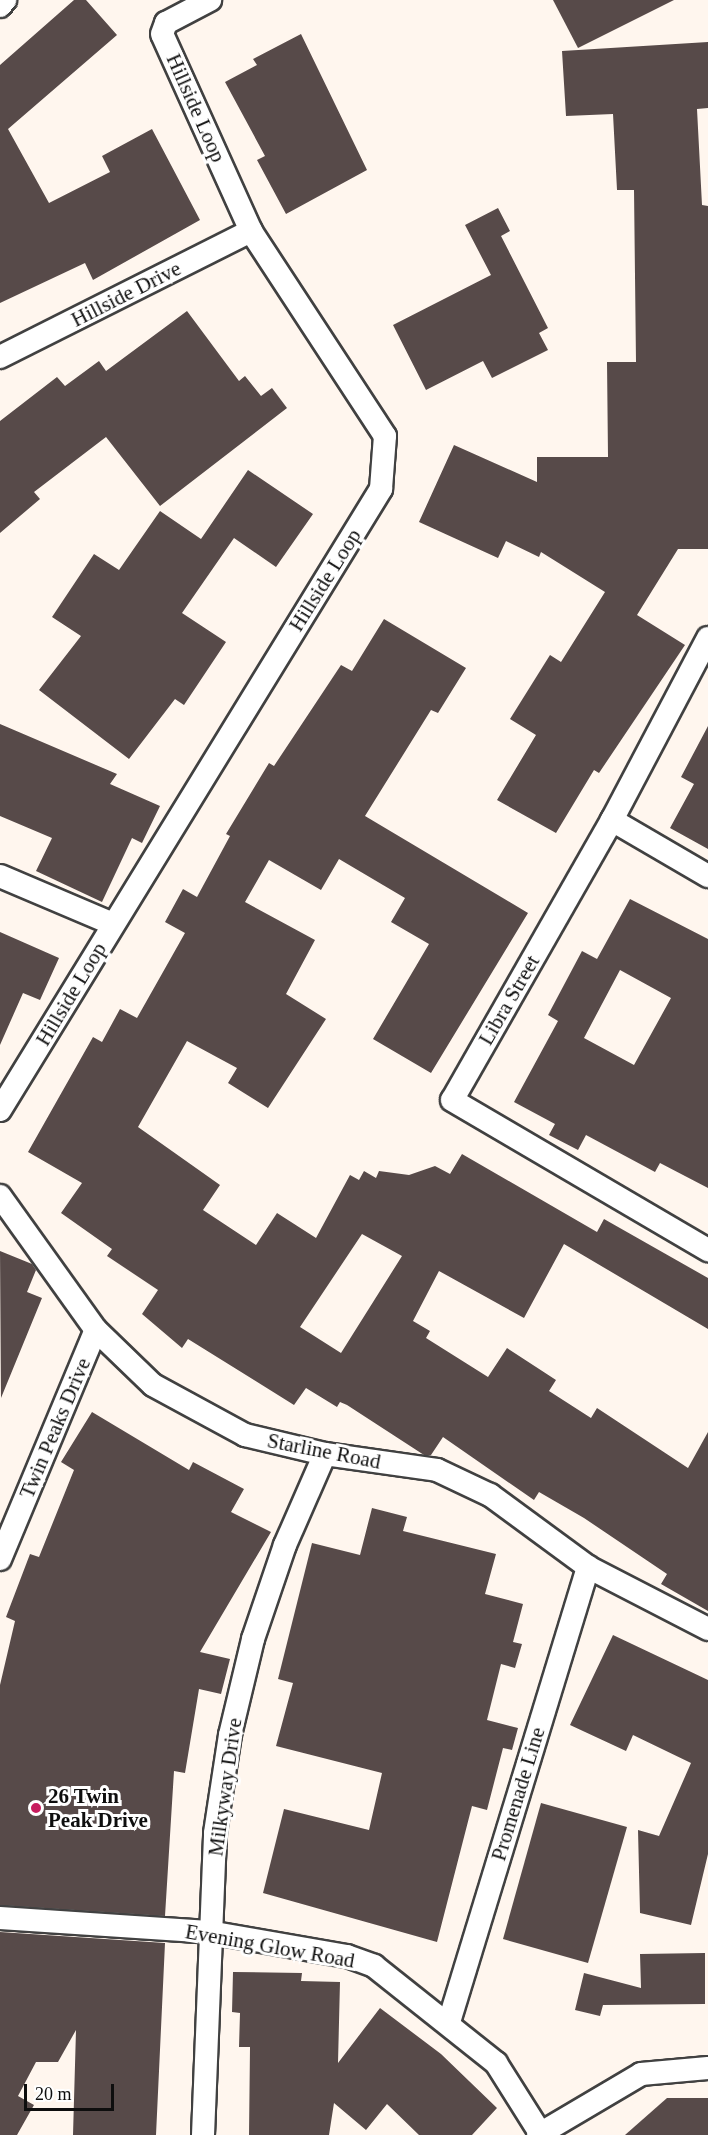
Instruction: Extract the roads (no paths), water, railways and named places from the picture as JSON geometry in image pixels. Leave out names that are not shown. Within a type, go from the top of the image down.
[{"type":"street","points":[[0,6],[5,0]]},
{"type":"street","name":"Hillside Loop","points":[[0,1110],[381,489],[386,436],[251,231],[162,34],[166,23],[210,0]]},
{"type":"street","name":"Hillside Drive","points":[[0,357],[251,231]]},
{"type":"street","name":"Libra Street","points":[[708,638],[612,820],[452,1100],[708,1250]]},
{"type":"street","points":[[612,820],[708,876]]},
{"type":"street","points":[[0,876],[113,924]]},
{"type":"street","name":"Starline Road","points":[[0,1196],[96,1330],[163,1391],[245,1435],[325,1454],[437,1470],[490,1495],[588,1567],[708,1629]]},
{"type":"street","name":"Twin Peaks Drive","points":[[0,1559],[96,1330]]},
{"type":"street","name":"Milkyway Drive","points":[[203,2135],[209,1932],[225,1768],[253,1639],[285,1545],[325,1454]]},
{"type":"street","name":"Promenade Line","points":[[449,2022],[588,1567]]},
{"type":"street","name":"Evening Glow Road","points":[[0,1918],[209,1932],[347,1956],[374,1966],[449,2022],[496,2063],[539,2134]]},
{"type":"street","points":[[539,2134],[641,2074],[708,2068]]},
{"type":"place","name":"26 Twin Peak Drive","points":[[36,1808]]}]
